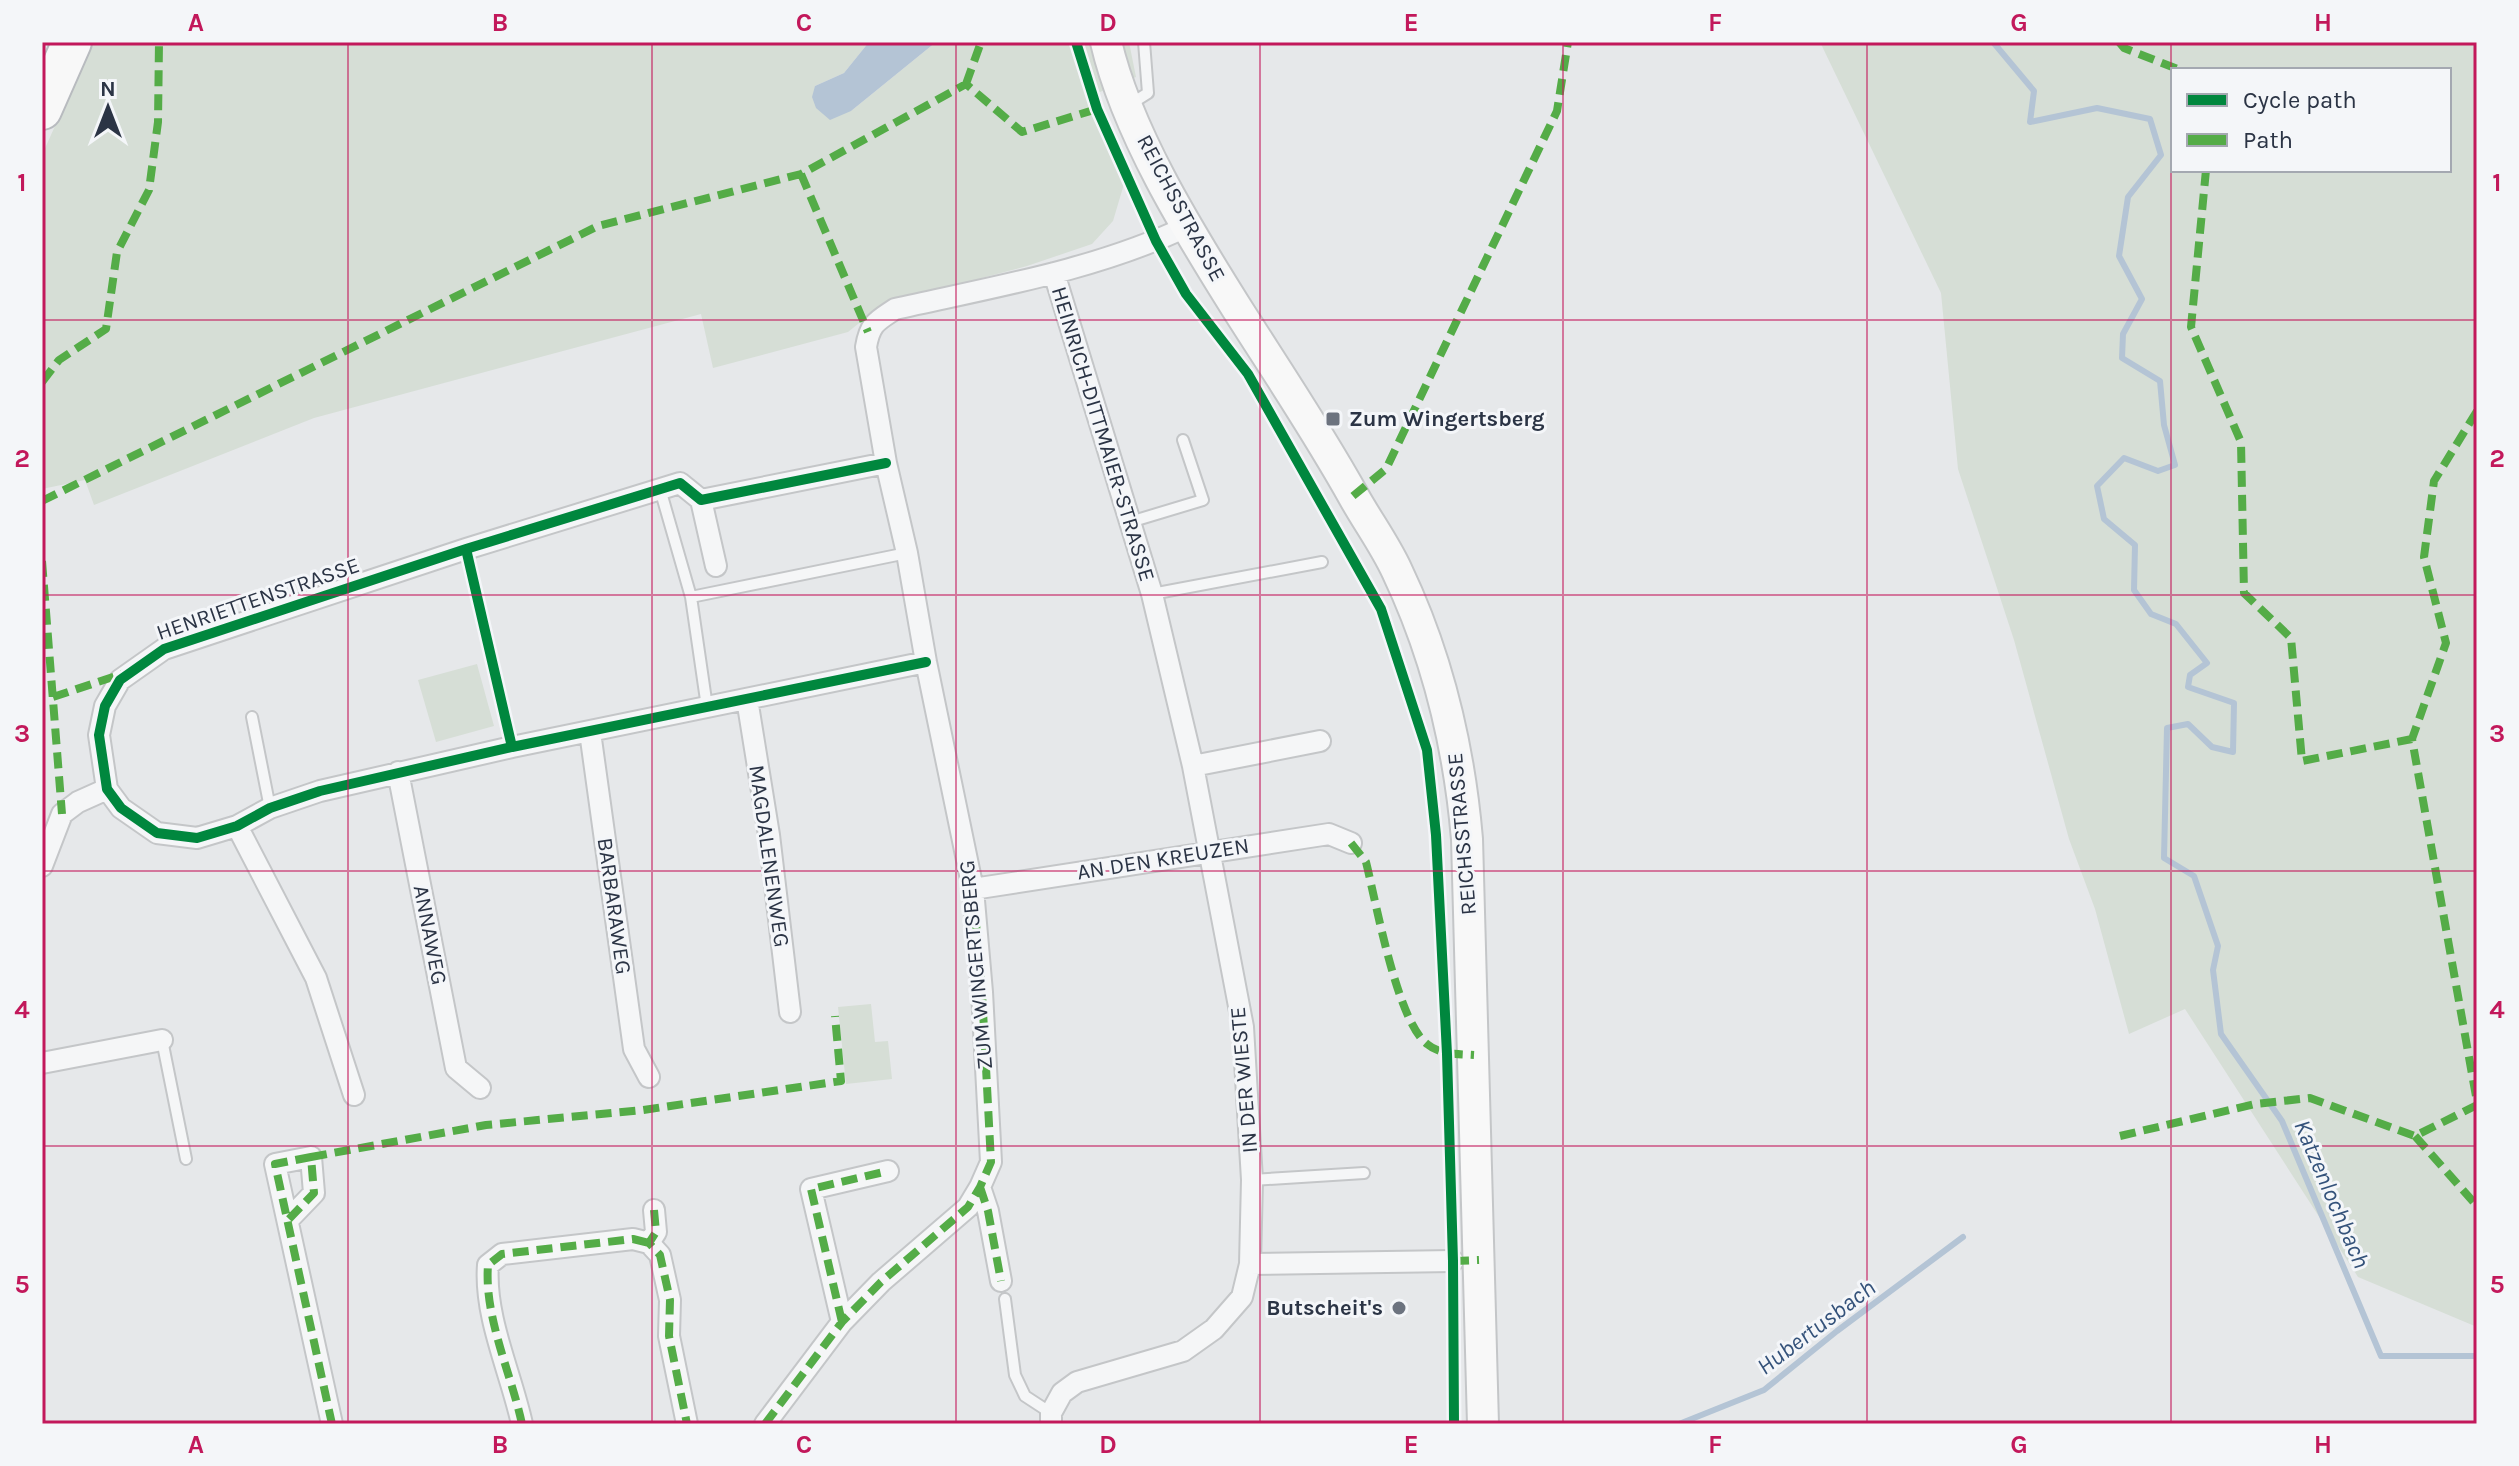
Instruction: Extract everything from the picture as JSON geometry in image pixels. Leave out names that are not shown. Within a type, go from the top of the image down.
[{"type":"highway","points":[[42,110],[72,42]]},
{"type":"main road","name":"REICHSSTRASSE","points":[[1106,42],[1127,107],[1186,227],[1315,430],[1396,569],[1429,650],[1448,715],[1462,781],[1467,839],[1483,1424]]},
{"type":"street","name":"ZUM WINGERTSBERG","points":[[980,1187],[991,1162],[973,889],[907,553],[886,463],[866,347],[868,332],[875,322],[895,309],[1054,273],[1156,241],[1186,227]]},
{"type":"street","name":"HEINRICH-DITTMAIER-STRASSE","points":[[1054,273],[1152,594],[1193,766],[1208,852]]},
{"type":"street","points":[[716,566],[701,500],[886,463]]},
{"type":"street","name":"HENRIETTENSTRASSE","points":[[107,789],[99,735],[105,706],[120,680],[164,649],[466,549],[680,483],[701,500]]},
{"type":"street","points":[[42,866],[62,814],[78,802],[107,789],[121,808],[157,833],[197,838],[237,826],[270,808],[320,791],[398,772],[926,662]]},
{"type":"street","name":"MAGDALENENWEG","points":[[747,699],[769,835],[790,1012]]},
{"type":"street","name":"BARBARAWEG","points":[[590,732],[634,1049],[649,1077]]},
{"type":"street","points":[[1193,766],[1320,741]]},
{"type":"street","name":"ANNAWEG","points":[[398,772],[456,1068],[480,1088]]},
{"type":"street","points":[[237,826],[316,978],[354,1095]]},
{"type":"street","name":"AN DEN KREUZEN","points":[[973,889],[1329,834],[1351,843]]},
{"type":"street","name":"IN DER WIESTE","points":[[1051,1419],[1062,1393],[1077,1382],[1183,1351],[1214,1329],[1242,1297],[1250,1264],[1252,1180],[1243,1027],[1208,852]]},
{"type":"street","points":[[42,1063],[162,1040]]},
{"type":"street","points":[[842,1322],[811,1189],[888,1171]]},
{"type":"street","points":[[980,1187],[988,1211],[1003,1290]]},
{"type":"street","points":[[765,1424],[842,1322],[881,1282],[968,1207],[980,1187]]},
{"type":"street","points":[[649,1243],[656,1232],[654,1210]]},
{"type":"street","points":[[289,1219],[332,1424]]},
{"type":"street","points":[[522,1424],[505,1368],[486,1281],[488,1265],[502,1254],[633,1239],[649,1243],[660,1255],[670,1300],[669,1336],[687,1424]]},
{"type":"street","points":[[1250,1264],[1453,1261]]},
{"type":"lane","points":[[1127,107],[1148,93],[1144,42]]},
{"type":"lane","points":[[1130,522],[1203,500],[1183,440]]},
{"type":"lane","points":[[660,489],[691,597],[707,707]]},
{"type":"lane","points":[[691,597],[907,553]]},
{"type":"lane","name":"HEINRICH-DITTMAIER-STRASSE","points":[[1152,594],[1322,562]]},
{"type":"lane","points":[[252,717],[270,808]]},
{"type":"lane","points":[[162,1040],[186,1159]]},
{"type":"lane","points":[[1252,1180],[1364,1173]]},
{"type":"lane","points":[[1003,1290],[1015,1375],[1025,1396],[1051,1419]]},
{"type":"shaded area","points":[[89,42],[869,42],[844,73],[815,86],[851,111],[936,42],[1129,42],[1136,77],[1088,97],[1124,184],[1113,221],[1092,244],[1027,266],[883,304],[848,332],[713,368],[701,314],[314,418],[94,505],[85,480],[42,489],[42,155],[81,68]]},
{"type":"shaded area","points":[[1820,42],[2477,42],[2477,1327],[2358,1277],[2185,1009],[2129,1034],[2095,909],[2069,839],[2014,640],[1958,469],[1941,293]]},
{"type":"shaded area","points":[[477,664],[494,726],[436,742],[418,680]]},
{"type":"shaded area","points":[[871,1004],[875,1042],[888,1041],[892,1079],[846,1084],[838,1007]]},
{"type":"water","points":[[869,42],[936,42],[851,111],[830,120],[816,108],[812,97],[815,86],[844,73]]},
{"type":"waterway","name":"Katzenlochbach","points":[[1993,42],[2034,91],[2030,122],[2097,108],[2150,119],[2161,155],[2128,197],[2119,256],[2142,299],[2123,334],[2122,358],[2160,381],[2164,425],[2175,465],[2158,471],[2124,458],[2097,486],[2104,519],[2135,545],[2134,590],[2151,614],[2176,624],[2207,663],[2190,675],[2188,687],[2234,703],[2233,752],[2212,747],[2188,724],[2167,728],[2164,858],[2194,876],[2218,946],[2213,970],[2221,1034],[2282,1121],[2381,1356],[2477,1356]]},
{"type":"waterway","name":"Hubertusbach","points":[[1679,1424],[1764,1390],[1963,1237]]},
{"type":"marked path","points":[[42,382],[59,360],[106,329],[117,252],[149,190],[158,122],[159,42]]},
{"type":"marked path","points":[[966,84],[981,42]]},
{"type":"marked path","points":[[1353,496],[1386,469],[1557,111],[1568,42]]},
{"type":"marked path","points":[[2119,42],[2124,48],[2175,68]]},
{"type":"marked path","points":[[42,501],[598,226],[801,174],[966,84],[1022,132],[1097,109]]},
{"type":"marked path","points":[[2206,172],[2191,327],[2241,442],[2244,593],[2291,638],[2302,761],[2412,739]]},
{"type":"marked path","points":[[801,174],[868,332]]},
{"type":"marked path","points":[[2477,411],[2434,481],[2424,557],[2446,643],[2412,739],[2477,1102]]},
{"type":"marked path","points":[[42,561],[62,814]]},
{"type":"marked path","points":[[53,697],[125,673]]},
{"type":"marked path","points":[[1351,843],[1366,862],[1397,987],[1416,1031],[1427,1044],[1438,1050],[1474,1055]]},
{"type":"marked path","points":[[765,1424],[842,1322],[881,1282],[968,1207],[991,1162],[973,889]]},
{"type":"marked path","points":[[311,1157],[486,1125],[643,1110],[841,1081],[835,1016]]},
{"type":"marked path","points":[[2120,1136],[2255,1104],[2310,1098],[2415,1136],[2477,1105]]},
{"type":"marked path","points":[[2415,1136],[2477,1206]]},
{"type":"marked path","points":[[289,1219],[314,1193],[311,1157],[275,1164],[332,1424]]},
{"type":"marked path","points":[[842,1322],[811,1189],[888,1171]]},
{"type":"marked path","points":[[980,1187],[988,1211],[1001,1281]]},
{"type":"marked path","points":[[654,1210],[656,1232],[649,1243],[660,1255],[670,1300],[669,1336],[687,1424]]},
{"type":"marked path","points":[[522,1424],[494,1325],[488,1265],[502,1254],[633,1239],[649,1243]]},
{"type":"marked path","points":[[1453,1261],[1479,1260]]},
{"type":"cycle path","points":[[1076,42],[1097,109],[1156,241],[1186,294],[1248,374],[1381,609],[1427,750],[1436,835],[1447,1054],[1454,1424]]},
{"type":"cycle path","points":[[886,463],[701,500],[680,483],[466,549],[164,649],[120,680],[105,706],[99,735],[107,789],[121,808],[157,833],[197,838],[237,826],[270,808],[320,791],[512,747],[926,662]]},
{"type":"cycle path","points":[[466,549],[512,747]]},
{"type":"place","name":"Zum Wingertsberg","points":[[1333,419]]},
{"type":"place","name":"Butscheit's","points":[[1399,1308]]}]
